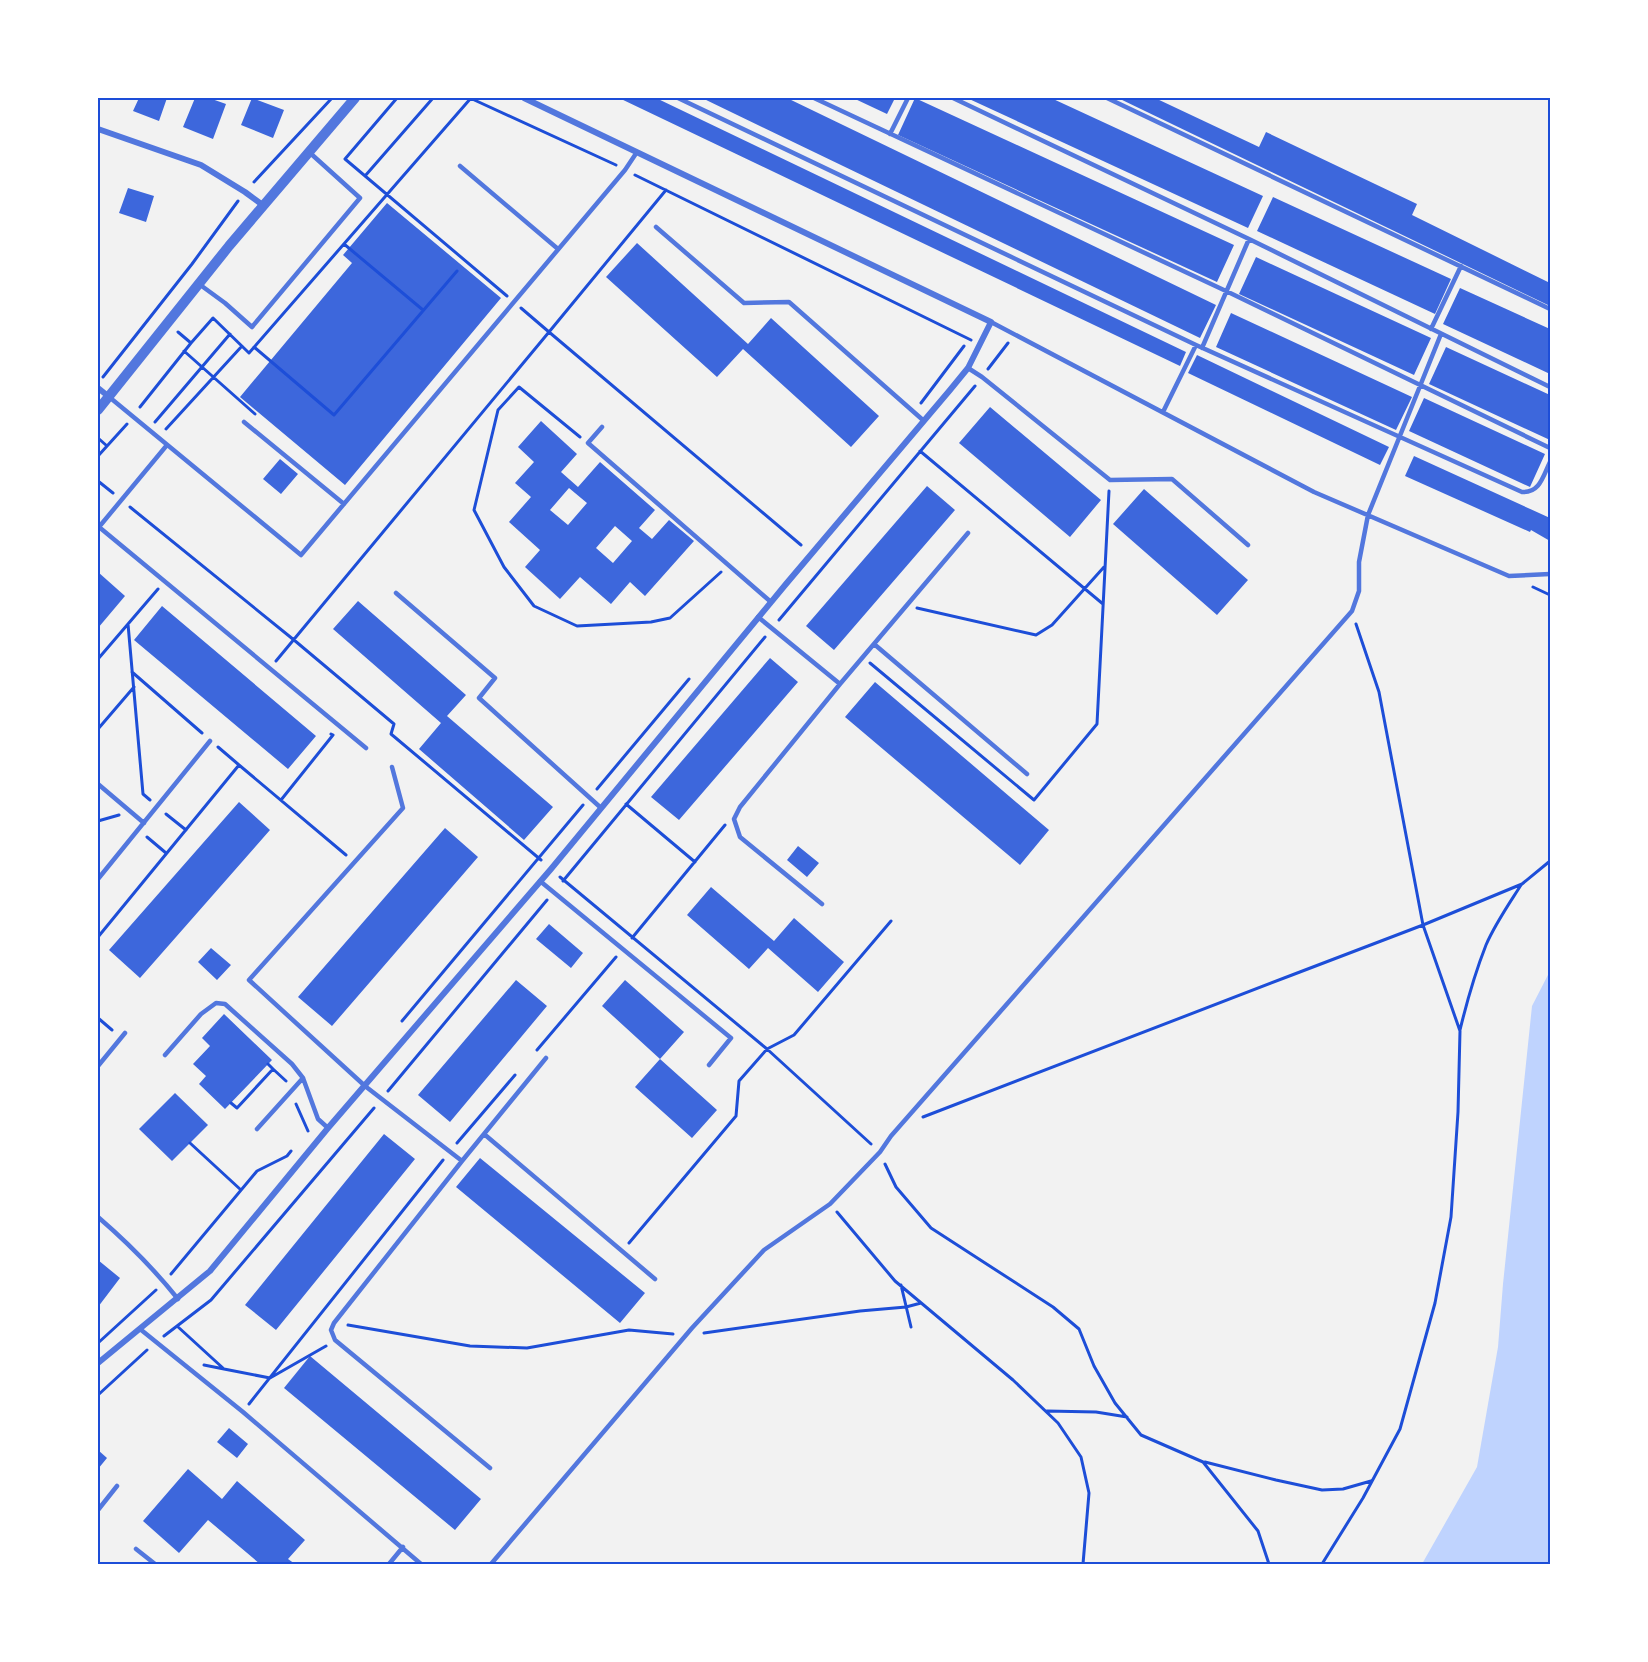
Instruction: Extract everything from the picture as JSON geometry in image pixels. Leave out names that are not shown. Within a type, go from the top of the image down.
[{"type":"street","points":[[98,410],[199,284],[355,98]]},
{"type":"street","points":[[98,1363],[210,1272],[328,1128],[540,881],[758,617],[950,390],[968,368],[991,322],[524,98]]},
{"type":"street","points":[[98,129],[201,165],[264,206]]},
{"type":"street","points":[[98,386],[108,396]]},
{"type":"lane","points":[[678,98],[1202,348],[1522,492],[1530,492],[1538,487],[1551,462]]},
{"type":"lane","points":[[814,98],[1226,291],[1551,448]]},
{"type":"lane","points":[[890,134],[908,98]]},
{"type":"lane","points":[[952,98],[1250,239],[1551,387]]},
{"type":"lane","points":[[1107,98],[1551,309]]},
{"type":"lane","points":[[108,396],[301,555],[625,170],[637,151]]},
{"type":"lane","points":[[199,284],[252,327],[360,198],[309,152]]},
{"type":"lane","points":[[460,166],[558,249]]},
{"type":"lane","points":[[656,227],[744,303],[789,302],[924,421]]},
{"type":"lane","points":[[1202,348],[1250,239]]},
{"type":"lane","points":[[1431,329],[1461,266]]},
{"type":"lane","points":[[991,322],[1314,492],[1509,576],[1551,574]]},
{"type":"lane","points":[[491,1564],[686,1335],[764,1250],[830,1204],[880,1152],[900,1126],[1352,611],[1359,591],[1359,562],[1368,515],[1441,334]]},
{"type":"lane","points":[[1163,412],[1196,345]]},
{"type":"lane","points":[[968,368],[1110,480],[1173,479],[1248,545]]},
{"type":"lane","points":[[244,422],[344,504]]},
{"type":"lane","points":[[602,427],[588,443],[771,602]]},
{"type":"lane","points":[[167,445],[99,527],[366,748]]},
{"type":"lane","points":[[822,904],[740,837],[734,819],[740,807],[840,684],[968,533]]},
{"type":"lane","points":[[396,593],[495,678],[479,698],[600,807]]},
{"type":"lane","points":[[758,617],[840,684]]},
{"type":"lane","points":[[874,644],[1027,774]]},
{"type":"lane","points":[[98,879],[210,741]]},
{"type":"lane","points":[[392,767],[404,807],[249,980],[381,1100],[462,1161]]},
{"type":"lane","points":[[98,784],[144,823]]},
{"type":"lane","points":[[540,881],[731,1038],[709,1065]]},
{"type":"lane","points":[[165,1055],[201,1014],[216,1003],[225,1004],[292,1064],[303,1078],[318,1119],[328,1128]]},
{"type":"lane","points":[[98,1066],[125,1033]]},
{"type":"lane","points":[[489,1468],[335,1340],[331,1330],[334,1323],[462,1161],[546,1058]]},
{"type":"lane","points":[[257,1129],[303,1078]]},
{"type":"lane","points":[[484,1134],[655,1279]]},
{"type":"lane","points":[[98,1217],[119,1235],[178,1299]]},
{"type":"lane","points":[[140,1329],[243,1412],[422,1564]]},
{"type":"lane","points":[[98,1510],[117,1486]]},
{"type":"lane","points":[[389,1564],[403,1547]]},
{"type":"lane","points":[[136,1549],[155,1564]]},
{"type":"path","points":[[98,386],[245,192],[332,98]]},
{"type":"path","points":[[396,98],[345,159],[801,545],[795,553]]},
{"type":"path","points":[[365,176],[433,98]]},
{"type":"path","points":[[470,98],[625,170],[969,339],[914,412]]},
{"type":"path","points":[[270,669],[666,190]]},
{"type":"path","points":[[344,244],[423,310]]},
{"type":"path","points":[[254,347],[334,415],[457,271]]},
{"type":"path","points":[[170,370],[202,330]]},
{"type":"path","points":[[149,430],[230,334]]},
{"type":"path","points":[[98,1395],[156,1342],[211,1300],[381,1100],[1015,335]]},
{"type":"path","points":[[159,438],[242,346]]},
{"type":"path","points":[[184,351],[255,414]]},
{"type":"path","points":[[588,443],[519,387],[498,410],[474,510],[504,567],[534,606],[577,626],[651,622],[670,618],[729,566]]},
{"type":"path","points":[[98,438],[107,446]]},
{"type":"path","points":[[920,451],[1103,604]]},
{"type":"path","points":[[863,657],[1034,800],[1097,724],[1110,480]]},
{"type":"path","points":[[98,481],[394,724],[392,734],[539,858]]},
{"type":"path","points":[[907,605],[1036,635],[1052,625],[1105,565]]},
{"type":"path","points":[[98,659],[158,590]]},
{"type":"path","points":[[1352,611],[1379,692],[1423,925],[1460,1030]]},
{"type":"path","points":[[128,624],[143,794],[186,830]]},
{"type":"path","points":[[401,1022],[696,671]]},
{"type":"path","points":[[98,729],[134,687]]},
{"type":"path","points":[[281,800],[333,735],[324,728]]},
{"type":"path","points":[[239,765],[354,862]]},
{"type":"path","points":[[626,804],[695,862]]},
{"type":"path","points":[[900,1126],[1423,925],[1522,884],[1551,861]]},
{"type":"path","points":[[564,880],[767,1049],[880,1152],[896,1186],[931,1228],[1053,1307],[1079,1329],[1115,1403],[1141,1435],[1203,1461],[1322,1490],[1343,1489],[1372,1480]]},
{"type":"path","points":[[1322,1564],[1400,1429],[1437,1293],[1451,1218],[1458,1112],[1460,1030],[1471,987],[1487,944],[1522,884]]},
{"type":"path","points":[[622,1251],[735,1116],[739,1081],[767,1049],[794,1035],[891,921]]},
{"type":"path","points":[[98,1018],[121,1038]]},
{"type":"path","points":[[268,1064],[273,1069]]},
{"type":"path","points":[[308,1131],[318,1119]]},
{"type":"path","points":[[190,1143],[242,1191]]},
{"type":"path","points":[[98,1343],[164,1282],[257,1171],[287,1156],[294,1147]]},
{"type":"path","points":[[830,1204],[895,1281],[1013,1380],[1058,1423],[1081,1457],[1089,1493],[1083,1564]]},
{"type":"path","points":[[900,1285],[911,1327]]},
{"type":"path","points":[[334,1323],[470,1346],[527,1348],[629,1330],[686,1335],[860,1311],[906,1307],[921,1303]]},
{"type":"path","points":[[177,1326],[224,1369],[270,1378],[335,1340]]},
{"type":"path","points":[[1045,1411],[1096,1412],[1127,1417]]},
{"type":"path","points":[[1203,1461],[1258,1531],[1269,1564]]},
{"type":"water","points":[[1550,971],[1550,1564],[1422,1564],[1477,1467],[1498,1347],[1532,1006]]},
{"type":"building","points":[[139,98],[167,98],[159,121],[133,111]]},
{"type":"building","points":[[195,98],[209,98],[226,104],[213,139],[183,127]]},
{"type":"building","points":[[252,98],[284,110],[273,138],[241,125]]},
{"type":"building","points":[[619,98],[656,98],[1186,352],[1180,366]]},
{"type":"building","points":[[702,98],[787,98],[1216,305],[1200,338]]},
{"type":"building","points":[[853,98],[895,98],[887,114]]},
{"type":"building","points":[[915,98],[1234,245],[1217,282],[898,135]]},
{"type":"building","points":[[967,98],[1051,98],[1263,196],[1248,228]]},
{"type":"building","points":[[1118,98],[1155,98],[1259,147],[1266,132],[1417,204],[1412,215],[1550,283],[1550,306]]},
{"type":"building","points":[[128,188],[154,196],[146,222],[119,213]]},
{"type":"building","points":[[1273,197],[1451,279],[1435,314],[1257,231]]},
{"type":"building","points":[[387,203],[501,298],[345,485],[240,397],[352,263],[343,255]]},
{"type":"building","points":[[637,243],[748,344],[771,318],[879,416],[851,447],[743,349],[717,377],[606,277]]},
{"type":"building","points":[[1256,257],[1431,338],[1414,375],[1239,294]]},
{"type":"building","points":[[1460,288],[1550,329],[1550,374],[1443,324]]},
{"type":"building","points":[[1231,313],[1412,397],[1396,430],[1216,347]]},
{"type":"building","points":[[1446,347],[1550,395],[1550,440],[1429,384]]},
{"type":"building","points":[[1197,355],[1389,447],[1380,465],[1188,373]]},
{"type":"building","points":[[1424,398],[1545,454],[1530,487],[1409,431]]},
{"type":"building","points":[[990,407],[1101,500],[1070,537],[959,443]]},
{"type":"building","points":[[541,421],[577,454],[561,472],[578,487],[600,462],[655,510],[639,528],[652,539],[669,520],[694,541],[645,596],[630,582],[611,604],[580,577],[560,599],[525,567],[540,550],[509,522],[531,497],[515,483],[534,462],[518,447]],"holes":[[[569,488],[587,503],[568,525],[550,510]],[[615,526],[632,541],[613,563],[596,548]]]},
{"type":"building","points":[[1414,456],[1550,518],[1550,541],[1531,530],[1530,532],[1405,476]]},
{"type":"building","points":[[280,459],[298,474],[281,494],[263,479]]},
{"type":"building","points":[[927,486],[955,510],[834,650],[806,626]]},
{"type":"building","points":[[1144,489],[1248,580],[1217,615],[1113,524]]},
{"type":"building","points":[[98,572],[125,596],[98,628]]},
{"type":"building","points":[[358,601],[466,695],[447,716],[553,807],[524,840],[419,749],[441,723],[333,629]]},
{"type":"building","points":[[162,606],[316,736],[288,769],[134,640]]},
{"type":"building","points":[[770,658],[798,682],[679,820],[651,797]]},
{"type":"building","points":[[875,682],[1049,830],[1020,865],[845,717]]},
{"type":"building","points":[[239,802],[270,830],[140,978],[109,950]]},
{"type":"building","points":[[445,828],[478,857],[332,1026],[298,997]]},
{"type":"building","points":[[798,846],[819,863],[807,877],[787,860]]},
{"type":"building","points":[[711,887],[774,941],[794,918],[844,962],[818,992],[768,948],[749,969],[687,915]]},
{"type":"building","points":[[549,924],[583,953],[571,968],[536,939]]},
{"type":"building","points":[[211,948],[231,965],[217,980],[198,962]]},
{"type":"building","points":[[516,980],[547,1006],[450,1122],[418,1095]]},
{"type":"building","points":[[625,980],[684,1032],[660,1059],[602,1006]]},
{"type":"building","points":[[224,1014],[272,1060],[225,1109],[199,1084],[206,1076],[193,1064],[210,1046],[202,1038]]},
{"type":"building","points":[[660,1059],[717,1110],[692,1138],[635,1087]]},
{"type":"building","points":[[175,1093],[208,1125],[172,1161],[139,1129]]},
{"type":"building","points":[[384,1134],[415,1159],[276,1330],[245,1305]]},
{"type":"building","points":[[480,1158],[645,1293],[620,1323],[456,1187]]},
{"type":"building","points":[[98,1260],[120,1278],[98,1307]]},
{"type":"building","points":[[310,1356],[481,1499],[455,1530],[284,1388]]},
{"type":"building","points":[[229,1428],[248,1444],[237,1458],[217,1442]]},
{"type":"building","points":[[98,1450],[107,1458],[98,1469]]},
{"type":"building","points":[[188,1469],[222,1499],[237,1481],[305,1540],[288,1559],[295,1564],[260,1564],[208,1520],[179,1553],[143,1521]]}]
